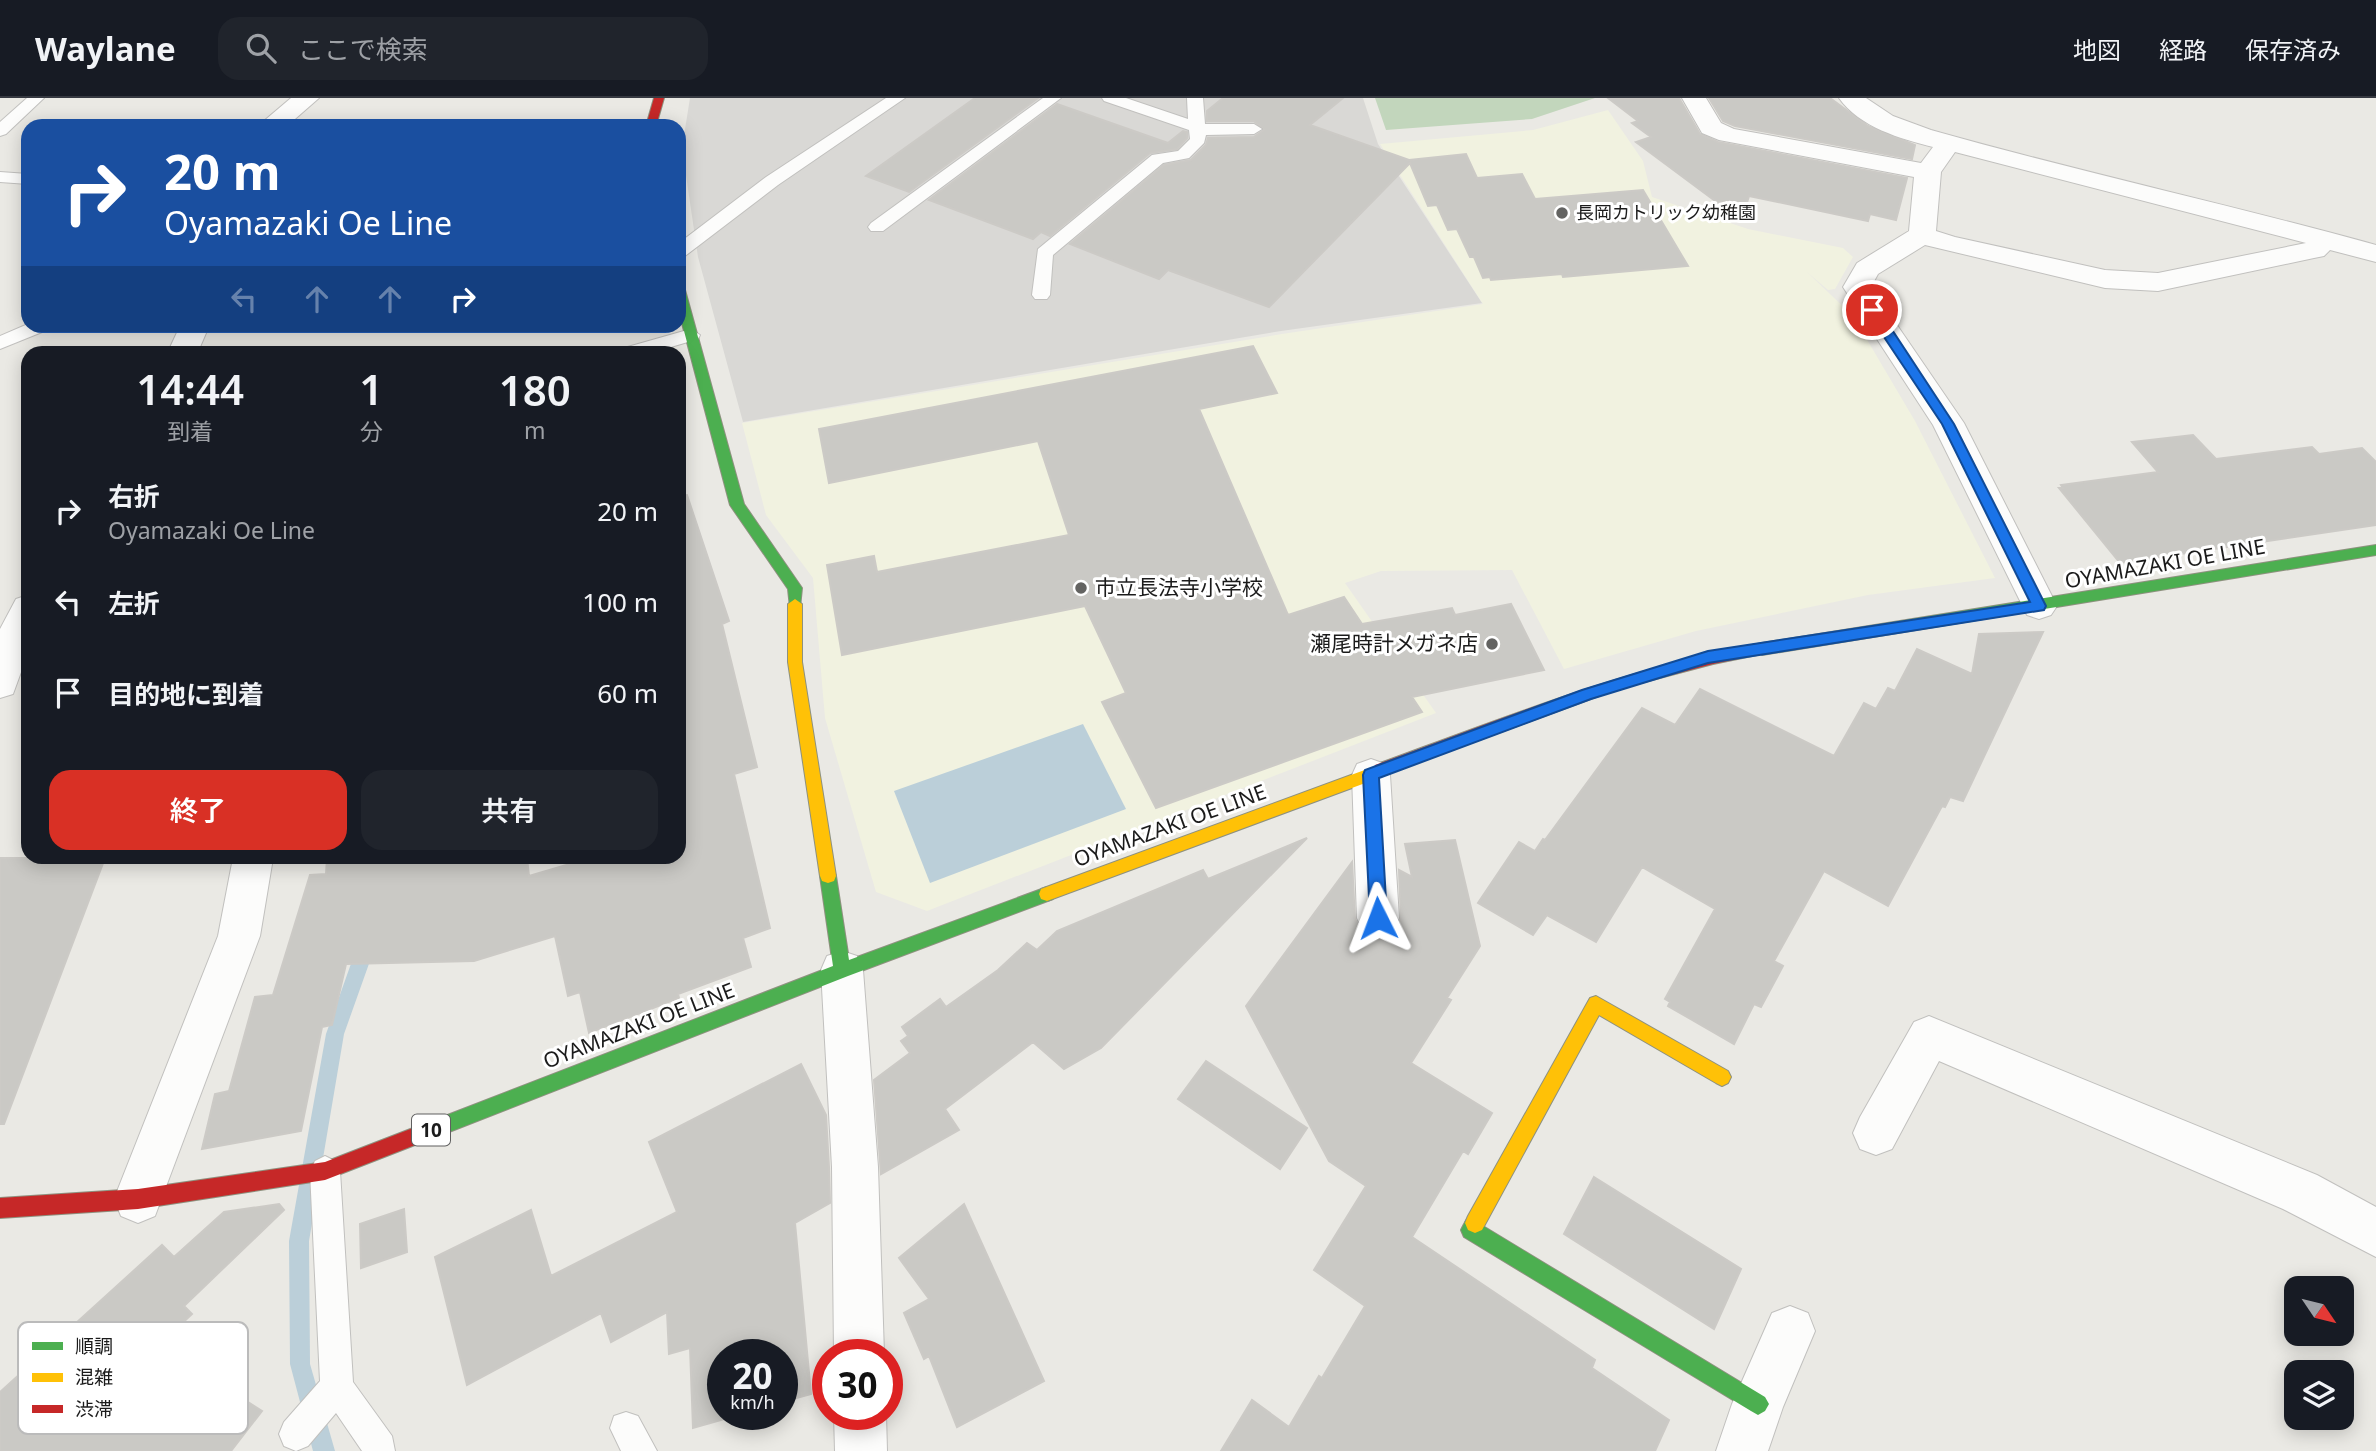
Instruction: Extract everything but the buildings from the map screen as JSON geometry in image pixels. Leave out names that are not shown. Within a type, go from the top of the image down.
[{"type":"main road","points":[[653,119],[659,98]]},
{"type":"main road","points":[[686,316],[737,505],[795,588],[795,662],[842,970]]},
{"type":"main road","name":"OYAMAZAKI OE LINE","points":[[0,1208],[138,1199],[325,1171],[842,970],[1587,694],[1708,657],[2376,550]]},
{"type":"main road","points":[[1722,1077],[1596,1004],[1471,1230],[1758,1404]]},
{"type":"street","points":[[280,119],[307,98]]},
{"type":"street","points":[[1694,98],[1711,128],[1728,135],[1928,172]]},
{"type":"street","points":[[1851,98],[1867,113],[1892,126],[1949,143],[2181,204],[2231,213],[2376,254]]},
{"type":"street","points":[[1922,235],[1928,172],[1949,143]]},
{"type":"street","points":[[1922,235],[1947,244],[2105,279],[2158,282],[2314,250],[2325,240]]},
{"type":"street","points":[[1922,235],[1867,269],[1857,287],[1948,424],[2039,606]]},
{"type":"street","points":[[0,684],[16,619]]},
{"type":"street","points":[[1371,775],[1378,918]]},
{"type":"street","points":[[138,1199],[239,936],[252,864]]},
{"type":"street","points":[[842,970],[855,1167],[859,1339]]},
{"type":"street","points":[[1876,1133],[1929,1036],[2300,1192],[2376,1233]]},
{"type":"street","points":[[1742,1451],[1758,1404],[1790,1331]]},
{"type":"street","points":[[860,1430],[861,1451]]},
{"type":"lane","points":[[0,131],[36,98]]},
{"type":"lane","points":[[686,246],[772,181],[897,98]]},
{"type":"lane","points":[[877,227],[1053,98]]},
{"type":"lane","points":[[1110,98],[1209,131],[1254,129]]},
{"type":"lane","points":[[1041,295],[1044,253],[1158,159],[1183,155],[1198,140],[1195,98]]},
{"type":"lane","points":[[0,177],[21,178]]},
{"type":"lane","points":[[0,343],[24,333]]},
{"type":"lane","points":[[652,346],[691,335]]},
{"type":"lane","points":[[325,1171],[337,1387],[380,1447]]},
{"type":"lane","points":[[296,1434],[337,1387]]},
{"type":"shaded area","points":[[690,98],[1363,98],[1378,144],[1482,303],[1281,331],[743,422],[698,257],[686,175],[686,123]]},
{"type":"shaded area","name":"市立長法寺小学校","points":[[1608,110],[1643,161],[1652,197],[1748,229],[1843,248],[1853,257],[1835,289],[1828,290],[1807,272],[1853,316],[1915,421],[1995,578],[1868,595],[1696,631],[1564,669],[1512,570],[1381,571],[1345,583],[1436,713],[927,911],[876,892],[825,718],[813,578],[766,515],[742,423],[1282,334],[1483,304],[1380,144],[1533,130]]},
{"type":"green space","points":[[1375,98],[1595,98],[1532,119],[1386,130]]},
{"type":"water","points":[[1083,724],[1126,809],[930,883],[894,791]]},
{"type":"waterway","points":[[324,1451],[300,1364],[299,1241],[335,1034],[367,944]]},
{"type":"traffic: fast","points":[[686,316],[737,505],[795,588],[795,604]]},
{"type":"traffic: fast","points":[[1762,649],[2376,550]]},
{"type":"traffic: fast","points":[[828,876],[842,970]]},
{"type":"traffic: fast","points":[[426,1132],[842,970],[1047,894]]},
{"type":"traffic: fast","points":[[1475,1223],[1471,1230],[1758,1404]]},
{"type":"traffic: slow","points":[[795,604],[795,662],[828,876]]},
{"type":"traffic: slow","points":[[1047,894],[1381,770]]},
{"type":"traffic: slow","points":[[1475,1223],[1596,1004],[1722,1077]]},
{"type":"traffic: jam","points":[[653,119],[659,98]]},
{"type":"traffic: jam","points":[[1381,770],[1616,684],[1713,658],[1762,649]]},
{"type":"traffic: jam","points":[[0,1208],[138,1199],[325,1171],[426,1132]]},
{"type":"place","name":"長岡カトリック幼稚園","points":[[1562,213]]},
{"type":"place","name":"市立長法寺小学校","points":[[1081,588]]},
{"type":"place","name":"瀬尾時計メガネ店","points":[[1492,644]]},
{"type":"route","points":[[1378,918],[1371,775],[1587,694],[1708,657],[2039,606],[1948,424],[1872,310]]}]
